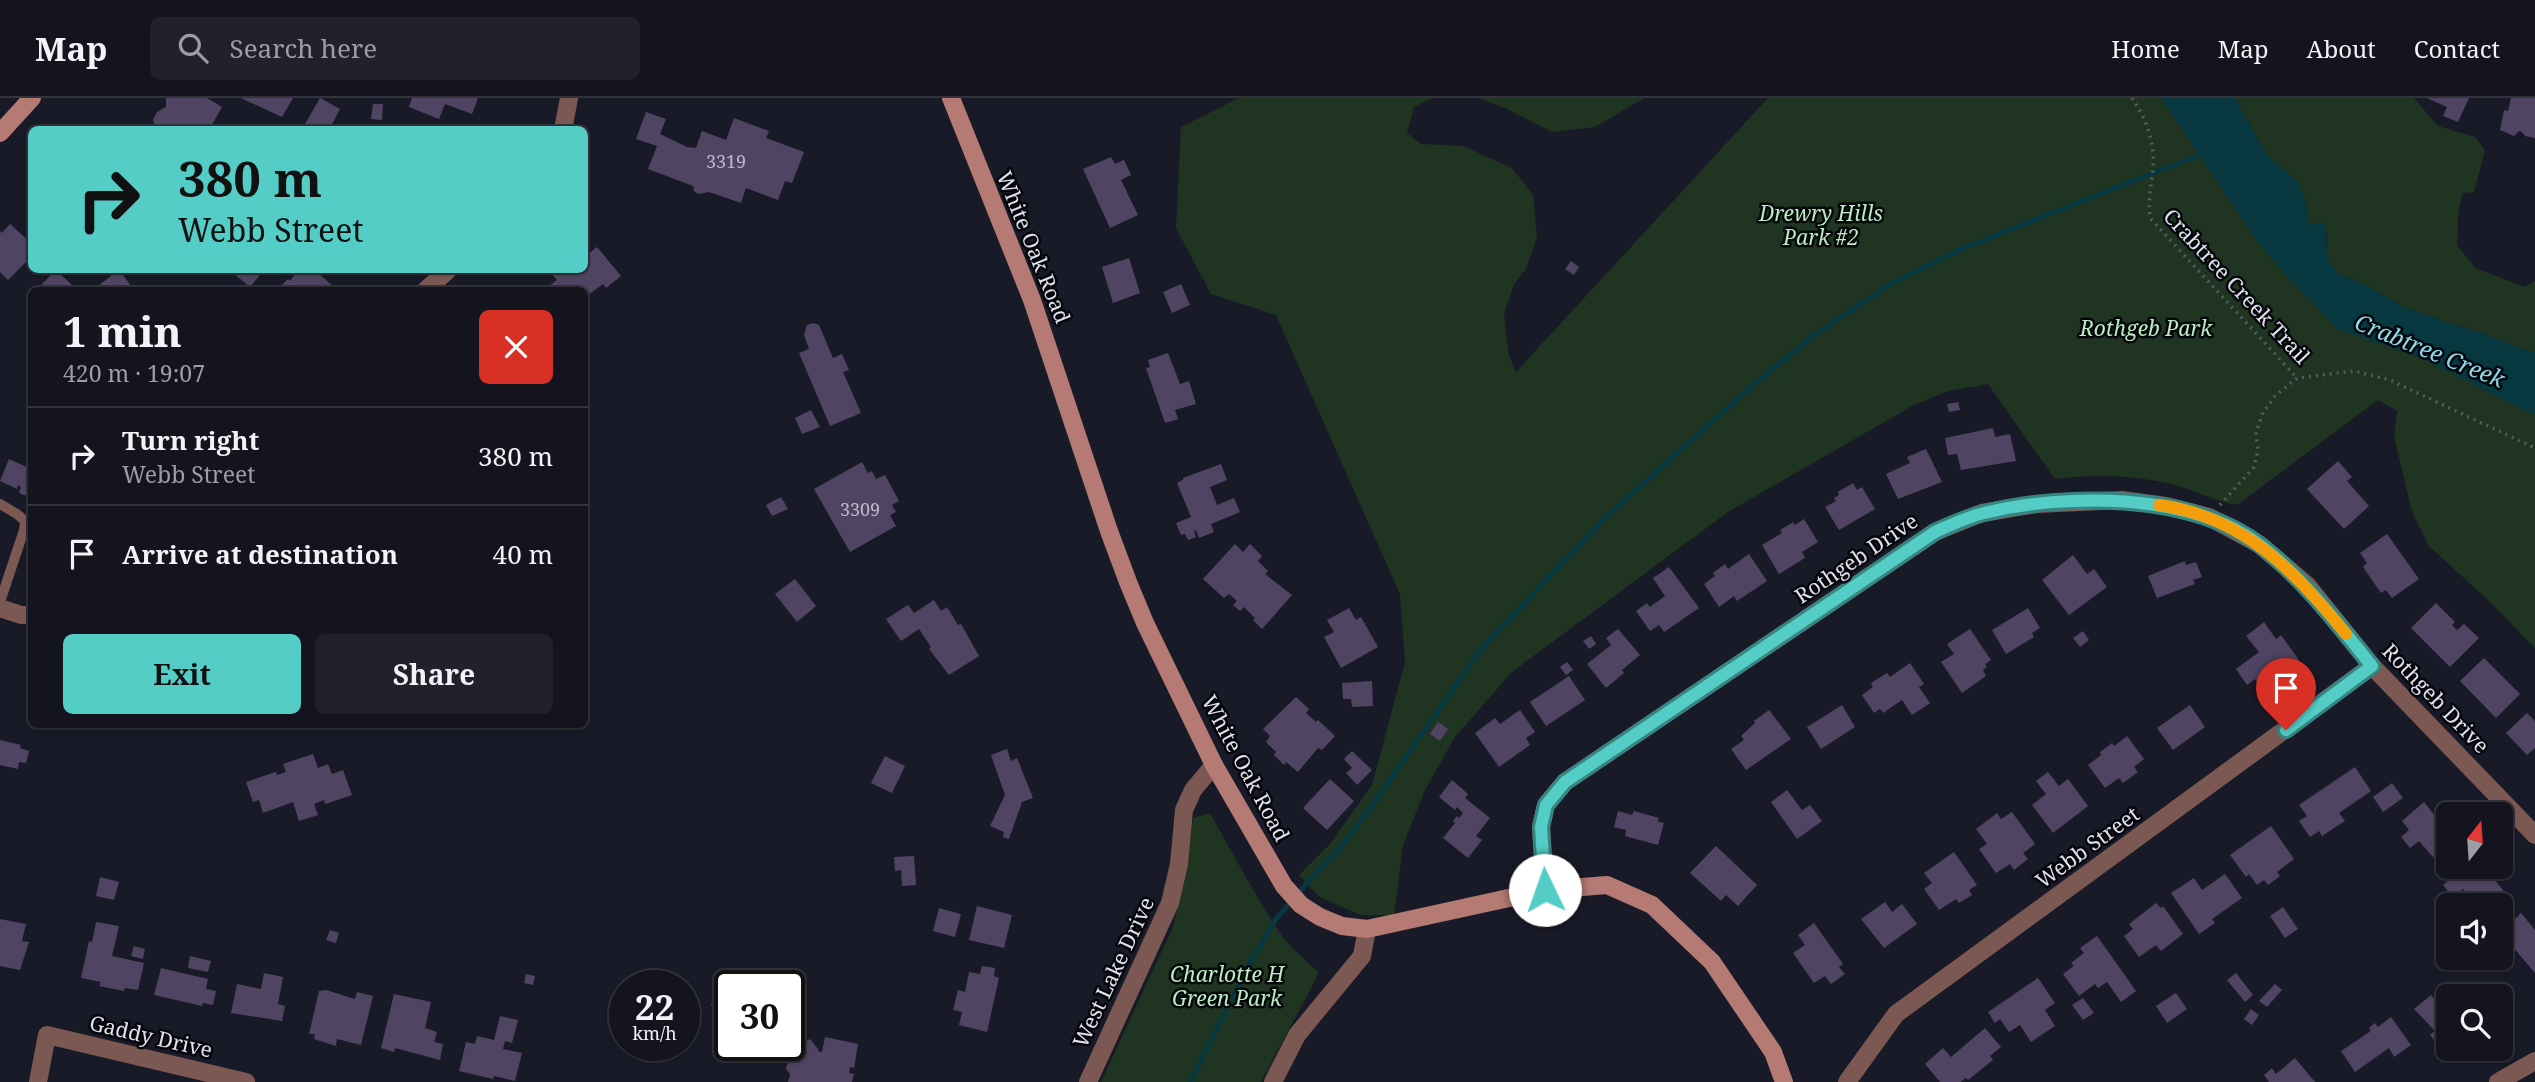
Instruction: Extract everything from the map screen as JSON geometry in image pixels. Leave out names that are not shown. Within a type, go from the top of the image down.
[{"type":"street","points":[[0,133],[32,98]]},
{"type":"street","points":[[564,126],[569,98]]},
{"type":"street","name":"White Oak Road","points":[[951,98],[1037,311],[1128,582],[1214,765],[1284,886],[1301,905],[1320,917],[1342,926],[1367,929],[1545,890],[1607,885],[1652,905],[1712,962],[1773,1052],[1784,1082]]},
{"type":"street","points":[[429,287],[444,273]]},
{"type":"street","name":"Rothgeb Drive","points":[[1545,890],[1541,827],[1546,805],[1565,782],[1935,532],[1982,513],[2037,503],[2122,500],[2166,506],[2209,517],[2259,544],[2307,585],[2372,666],[2535,835]]},
{"type":"street","points":[[0,608],[28,615]]},
{"type":"street","name":"Webb Street","points":[[1847,1082],[1896,1014],[2372,666]]},
{"type":"street","name":"West Lake Drive","points":[[1088,1082],[1170,902],[1179,864],[1184,810],[1193,790],[1214,765]]},
{"type":"street","points":[[1273,1082],[1297,1035],[1362,956],[1367,929]]},
{"type":"street","name":"Gaddy Drive","points":[[38,1082],[47,1035],[246,1082]]},
{"type":"street","points":[[2498,1082],[2535,1061]]},
{"type":"lane","points":[[0,505],[25,521],[0,602]]},
{"type":"path","name":"Crabtree Creek Trail","points":[[2132,98],[2144,117],[2152,144],[2153,165],[2148,198],[2150,218],[2298,378],[2354,371],[2390,380],[2535,448]]},
{"type":"path","points":[[2209,517],[2254,467],[2258,450],[2256,432],[2263,413],[2275,396],[2298,378]]},
{"type":"green space","points":[[1239,98],[1433,98],[1414,107],[1407,133],[1421,144],[1463,146],[1512,168],[1533,195],[1537,237],[1526,269],[1514,284],[1504,314],[1509,356],[1516,372],[1768,98],[2183,98],[2272,244],[2535,392],[2535,648],[2429,546],[2412,512],[2394,437],[2397,411],[2378,400],[2237,505],[2175,485],[2145,479],[2085,476],[2055,479],[1988,384],[1948,391],[1912,406],[1728,512],[1512,672],[1455,737],[1425,790],[1403,845],[1394,915],[1360,915],[1318,896],[1299,875],[1330,844],[1372,785],[1405,662],[1400,594],[1276,315],[1211,294],[1176,228],[1181,127]]},
{"type":"green space","points":[[1478,98],[1644,98],[1595,127],[1552,132],[1505,108]]},
{"type":"green space","points":[[2235,98],[2414,98],[2438,126],[2475,137],[2485,150],[2474,192],[2463,193],[2461,199],[2457,245],[2475,268],[2525,287],[2535,281],[2535,352],[2405,308],[2360,282],[2339,275],[2327,259],[2327,230],[2309,224],[2306,202],[2298,181],[2267,155]]},
{"type":"green space","name":"Charlotte H Green Park","points":[[1210,813],[1282,936],[1319,973],[1261,1082],[1101,1082],[1173,927],[1183,886],[1193,818]]},
{"type":"water","name":"Crabtree Creek","points":[[2161,98],[2235,98],[2267,155],[2298,181],[2306,202],[2309,224],[2326,223],[2327,259],[2339,275],[2360,282],[2405,308],[2535,352],[2535,415],[2421,358],[2339,330],[2258,243]]},
{"type":"building","points":[[166,98],[207,98],[222,107],[211,126],[155,126],[153,120],[157,112],[166,107]]},
{"type":"building","points":[[241,98],[293,98],[282,117]]},
{"type":"building","points":[[320,98],[340,109],[331,126],[305,124]]},
{"type":"building","points":[[412,98],[478,98],[472,114],[445,104],[439,119],[409,107]]},
{"type":"building","points":[[2427,98],[2469,98],[2458,122],[2443,116],[2447,107]]},
{"type":"building","points":[[2511,98],[2535,98],[2535,138],[2525,136],[2519,131],[2514,136],[2500,130],[2504,110],[2508,111]]},
{"type":"building","points":[[373,104],[383,104],[382,120],[371,119]]},
{"type":"building","points":[[646,112],[666,119],[660,134],[687,147],[696,148],[702,131],[726,140],[734,118],[769,131],[766,138],[804,152],[792,183],[785,181],[778,200],[746,188],[741,203],[709,192],[698,194],[693,186],[648,169],[657,146],[636,139]]},
{"type":"building","points":[[1111,157],[1115,164],[1124,160],[1131,175],[1121,180],[1138,215],[1110,228],[1083,169]]},
{"type":"building","points":[[10,224],[28,240],[28,260],[8,280],[0,272],[0,231],[2,233]]},
{"type":"building","points":[[597,247],[621,276],[606,288],[603,284],[588,295],[588,287],[548,287],[557,280],[551,273],[588,273],[588,254]]},
{"type":"building","points":[[1129,258],[1140,293],[1113,303],[1102,267]]},
{"type":"building","points":[[1571,261],[1579,267],[1574,275],[1565,269]]},
{"type":"building","points":[[53,273],[59,273],[72,285],[70,287],[39,287]]},
{"type":"building","points":[[108,273],[121,273],[132,287],[98,286],[111,276]]},
{"type":"building","points":[[233,273],[262,273],[250,287]]},
{"type":"building","points":[[296,273],[318,273],[334,287],[280,287],[288,279],[290,281]]},
{"type":"building","points":[[1181,284],[1190,305],[1172,313],[1163,292]]},
{"type":"building","points":[[807,325],[819,325],[833,358],[842,354],[849,370],[843,372],[861,413],[830,426],[799,353],[809,349],[804,335]]},
{"type":"building","points":[[1168,353],[1180,384],[1189,381],[1196,404],[1175,410],[1178,419],[1165,423],[1146,368],[1150,367],[1148,360]]},
{"type":"building","points":[[1958,402],[1960,410],[1949,412],[1947,404]]},
{"type":"building","points":[[811,410],[820,427],[802,434],[795,418]]},
{"type":"building","points":[[1993,428],[1995,437],[2010,434],[2016,461],[1961,470],[1957,454],[1948,455],[1945,438]]},
{"type":"building","points":[[1926,449],[1942,482],[1898,499],[1886,474],[1910,463],[1907,457]]},
{"type":"building","points":[[9,459],[28,468],[28,496],[19,493],[21,487],[18,485],[17,489],[0,481]]},
{"type":"building","points":[[2338,461],[2352,477],[2347,481],[2369,506],[2344,529],[2307,489]]},
{"type":"building","points":[[862,462],[868,473],[872,471],[876,479],[885,475],[899,501],[892,505],[896,512],[890,515],[896,526],[850,552],[814,489]]},
{"type":"building","points":[[1221,464],[1227,480],[1210,487],[1217,505],[1234,498],[1240,512],[1211,524],[1214,532],[1199,538],[1196,530],[1196,537],[1188,540],[1185,534],[1181,535],[1176,523],[1191,517],[1177,483],[1183,478]]},
{"type":"building","points":[[1853,483],[1857,490],[1862,487],[1875,509],[1839,530],[1825,507],[1836,501],[1834,498],[1839,495],[1838,492]]},
{"type":"building","points":[[781,497],[788,509],[772,516],[766,505]]},
{"type":"building","points":[[1804,519],[1818,542],[1802,552],[1805,558],[1779,574],[1762,545],[1782,533],[1780,530]]},
{"type":"building","points":[[2387,534],[2419,579],[2392,598],[2386,590],[2381,593],[2363,567],[2367,563],[2360,553]]},
{"type":"building","points":[[1235,544],[1243,552],[1250,544],[1262,556],[1258,561],[1268,571],[1265,574],[1292,595],[1262,629],[1244,607],[1240,611],[1233,605],[1237,601],[1229,594],[1224,598],[1203,579]]},
{"type":"building","points":[[1749,554],[1767,581],[1737,601],[1734,596],[1719,607],[1704,584],[1725,564],[1728,569]]},
{"type":"building","points":[[2073,555],[2087,574],[2094,569],[2107,587],[2069,615],[2042,580]]},
{"type":"building","points":[[2185,561],[2186,565],[2196,562],[2202,577],[2193,580],[2195,584],[2157,598],[2148,576]]},
{"type":"building","points":[[1669,567],[1699,608],[1664,632],[1659,625],[1650,631],[1636,611],[1647,603],[1650,607],[1665,596],[1653,578]]},
{"type":"building","points":[[795,579],[816,606],[797,622],[775,594]]},
{"type":"building","points":[[934,600],[941,611],[947,607],[958,625],[961,624],[979,656],[949,675],[929,649],[931,647],[919,629],[901,641],[886,619],[908,605],[914,613]]},
{"type":"building","points":[[2436,603],[2455,622],[2452,625],[2457,630],[2464,624],[2479,638],[2450,667],[2411,628]]},
{"type":"building","points":[[1349,608],[1356,620],[1361,617],[1378,647],[1341,668],[1324,637],[1334,632],[1327,620]]},
{"type":"building","points":[[2028,608],[2040,628],[2032,633],[2034,637],[2006,654],[1992,630]]},
{"type":"building","points":[[2264,622],[2276,639],[2281,635],[2299,660],[2261,688],[2255,679],[2247,685],[2236,669],[2259,652],[2246,636]]},
{"type":"building","points":[[1618,629],[1640,655],[1606,688],[1587,664],[1611,645],[1606,638]]},
{"type":"building","points":[[1970,629],[1991,660],[1985,664],[1987,667],[1983,670],[1986,676],[1962,693],[1941,662],[1954,654],[1947,644]]},
{"type":"building","points":[[2083,631],[2089,640],[2080,647],[2073,638]]},
{"type":"building","points":[[1591,636],[1596,644],[1589,649],[1583,641]]},
{"type":"building","points":[[2484,658],[2520,694],[2496,718],[2460,681]]},
{"type":"building","points":[[1567,662],[1573,670],[1566,675],[1560,667]]},
{"type":"building","points":[[1910,663],[1924,684],[1919,687],[1930,703],[1912,715],[1902,700],[1883,713],[1880,709],[1874,713],[1862,695],[1873,687],[1871,683],[1887,673],[1890,677]]},
{"type":"building","points":[[1569,676],[1585,700],[1546,726],[1530,702]]},
{"type":"building","points":[[1372,681],[1373,706],[1352,707],[1351,699],[1343,699],[1342,683]]},
{"type":"building","points":[[1296,697],[1309,709],[1306,713],[1335,736],[1322,750],[1318,748],[1298,772],[1286,762],[1284,765],[1274,755],[1276,752],[1266,742],[1270,736],[1263,729]]},
{"type":"building","points":[[1842,705],[1855,727],[1821,749],[1807,727]]},
{"type":"building","points":[[2190,705],[2205,727],[2173,750],[2157,728]]},
{"type":"building","points":[[1520,710],[1535,732],[1526,738],[1530,745],[1499,767],[1475,733],[1495,718],[1500,724]]},
{"type":"building","points":[[1769,710],[1791,739],[1746,770],[1731,749],[1744,740],[1741,736],[1754,721]]},
{"type":"building","points":[[2527,713],[2535,721],[2535,748],[2527,755],[2506,733]]},
{"type":"building","points":[[1438,722],[1448,729],[1440,741],[1430,734]]},
{"type":"building","points":[[2127,736],[2144,759],[2134,767],[2138,772],[2123,783],[2119,778],[2105,788],[2088,765],[2112,743],[2114,746]]},
{"type":"building","points":[[0,740],[21,745],[20,748],[29,751],[26,763],[19,762],[18,769],[0,765]]},
{"type":"building","points":[[1007,749],[1011,761],[1017,758],[1033,798],[1022,802],[1009,839],[1003,837],[1004,832],[990,826],[1005,795],[991,755]]},
{"type":"building","points":[[1352,751],[1372,770],[1357,785],[1346,773],[1352,768],[1344,759]]},
{"type":"building","points":[[313,754],[318,768],[328,764],[332,774],[343,770],[352,795],[325,804],[324,800],[314,804],[318,815],[299,821],[293,802],[263,813],[259,800],[253,802],[246,782],[276,772],[277,775],[286,772],[283,764]]},
{"type":"building","points":[[885,756],[905,766],[892,793],[871,783]]},
{"type":"building","points":[[2355,767],[2371,791],[2339,813],[2345,821],[2322,836],[2319,831],[2310,837],[2299,821],[2307,816],[2299,805]]},
{"type":"building","points":[[2048,772],[2059,786],[2068,779],[2088,806],[2053,833],[2032,805],[2046,794],[2036,781]]},
{"type":"building","points":[[1330,779],[1354,801],[1327,830],[1303,808]]},
{"type":"building","points":[[1452,780],[1468,794],[1465,798],[1490,818],[1476,836],[1482,840],[1468,858],[1443,838],[1457,816],[1459,818],[1463,813],[1439,797]]},
{"type":"building","points":[[2392,783],[2403,798],[2383,812],[2373,797]]},
{"type":"building","points":[[1787,790],[1802,810],[1810,805],[1822,821],[1797,839],[1771,802]]},
{"type":"building","points":[[2424,802],[2436,817],[2436,856],[2434,858],[2419,841],[2410,848],[2401,837],[2409,830],[2402,821]]},
{"type":"building","points":[[1618,811],[1632,815],[1634,811],[1659,818],[1658,822],[1664,823],[1658,845],[1625,836],[1626,830],[1614,827]]},
{"type":"building","points":[[2012,812],[2035,844],[2023,853],[2028,859],[2014,870],[2010,864],[1996,873],[1979,849],[1987,844],[1976,829],[1997,813],[2001,819]]},
{"type":"building","points":[[2271,826],[2294,859],[2277,872],[2280,876],[2268,885],[2264,880],[2257,885],[2249,874],[2246,877],[2230,855]]},
{"type":"building","points":[[1716,846],[1757,885],[1738,906],[1726,895],[1721,901],[1690,873]]},
{"type":"building","points":[[1954,852],[1977,885],[1969,890],[1972,895],[1959,903],[1956,899],[1939,910],[1924,889],[1932,883],[1924,873]]},
{"type":"building","points":[[914,856],[916,885],[902,886],[901,870],[895,871],[894,857]]},
{"type":"building","points":[[2225,874],[2242,898],[2212,919],[2215,923],[2199,934],[2171,893],[2194,878],[2202,890]]},
{"type":"building","points":[[100,877],[119,882],[114,900],[96,896]]},
{"type":"building","points":[[2450,879],[2494,879],[2506,893],[2466,893],[2463,889],[2458,893],[2450,893],[2443,885]]},
{"type":"building","points":[[1885,902],[1892,912],[1902,904],[1917,924],[1884,948],[1861,919]]},
{"type":"building","points":[[2156,903],[2161,908],[2163,906],[2183,934],[2161,951],[2156,945],[2139,957],[2124,936],[2133,929],[2129,924]]},
{"type":"building","points":[[977,906],[1012,915],[1004,948],[969,940]]},
{"type":"building","points":[[2283,907],[2298,929],[2285,938],[2270,916]]},
{"type":"building","points":[[939,908],[961,914],[955,937],[933,931]]},
{"type":"building","points":[[2521,913],[2535,930],[2535,973],[2513,947],[2513,921]]},
{"type":"building","points":[[0,919],[26,924],[22,941],[29,942],[20,970],[0,966]]},
{"type":"building","points":[[96,922],[119,926],[112,956],[144,963],[138,990],[125,988],[124,991],[99,986],[101,982],[81,978]]},
{"type":"building","points":[[1814,923],[1843,964],[1839,967],[1845,974],[1831,984],[1825,976],[1814,983],[1793,953],[1805,945],[1798,935]]},
{"type":"building","points":[[330,930],[339,933],[336,943],[326,940]]},
{"type":"building","points":[[2097,936],[2136,991],[2121,1002],[2107,982],[2098,988],[2095,984],[2079,996],[2063,974],[2074,966],[2071,963],[2084,953],[2080,948]]},
{"type":"building","points":[[134,946],[145,949],[143,959],[131,956]]},
{"type":"building","points":[[190,956],[211,961],[208,972],[188,968]]},
{"type":"building","points":[[982,966],[995,968],[994,976],[999,978],[987,1032],[959,1025],[962,1012],[953,1010],[958,990],[965,992],[969,972],[980,974]]},
{"type":"building","points":[[161,968],[208,979],[206,989],[216,991],[213,1005],[203,1003],[202,1006],[154,995]]},
{"type":"building","points":[[264,973],[283,977],[278,1004],[285,1006],[282,1021],[231,1013],[237,984],[261,989]]},
{"type":"building","points":[[2236,973],[2253,995],[2245,1002],[2227,980]]},
{"type":"building","points":[[526,974],[535,976],[533,985],[524,983]]},
{"type":"building","points":[[2038,978],[2055,1003],[2045,1010],[2055,1026],[2031,1042],[2020,1025],[2009,1032],[2000,1019],[1995,1023],[1988,1012]]},
{"type":"building","points":[[2275,984],[2282,990],[2267,1007],[2259,1001]]},
{"type":"building","points":[[326,990],[355,999],[357,992],[373,996],[361,1045],[337,1039],[336,1046],[314,1039],[315,1034],[309,1034],[319,991]]},
{"type":"building","points":[[2176,993],[2187,1009],[2167,1023],[2156,1006]]},
{"type":"building","points":[[394,994],[431,1002],[425,1028],[437,1032],[434,1042],[443,1044],[440,1060],[395,1048],[394,1052],[381,1048]]},
{"type":"building","points":[[2431,995],[2436,1001],[2436,1042],[2430,1035],[2435,1031],[2414,1009]]},
{"type":"building","points":[[2083,998],[2094,1013],[2083,1020],[2072,1005]]},
{"type":"building","points":[[2251,1009],[2259,1015],[2252,1025],[2244,1019]]},
{"type":"building","points":[[500,1016],[518,1020],[512,1043],[505,1041],[503,1049],[522,1053],[515,1081],[459,1071],[466,1042],[475,1044],[477,1036],[494,1040]]},
{"type":"building","points":[[2391,1017],[2411,1045],[2394,1057],[2389,1048],[2355,1072],[2341,1051],[2371,1031],[2369,1028],[2375,1023],[2378,1027]]},
{"type":"building","points":[[1985,1028],[2001,1047],[1990,1056],[1993,1060],[1968,1080],[1966,1078],[1960,1082],[1940,1082],[1925,1064],[1943,1048],[1951,1057]]},
{"type":"building","points":[[825,1037],[858,1044],[854,1068],[850,1067],[849,1073],[854,1074],[852,1082],[788,1082],[788,1061],[805,1061],[805,1042],[810,1039],[818,1051],[822,1052]]},
{"type":"building","points":[[2295,1058],[2315,1082],[2269,1082],[2264,1075],[2272,1068],[2276,1074]]},
{"type":"waterway","points":[[1190,1082],[1252,959],[1276,919],[1340,848],[1369,810],[1481,649],[1606,517],[1753,385],[1814,335],[1891,284],[1966,247],[2199,155],[2204,158]]},
{"type":"slow traffic","points":[[2159,505],[2209,517],[2259,544],[2307,585],[2346,634]]},
{"type":"route","points":[[1545,890],[1541,827],[1546,805],[1565,782],[1935,532],[1982,513],[2037,503],[2122,500],[2166,506],[2209,517],[2259,544],[2307,585],[2372,666],[2286,730]]},
{"type":"park label","name":"Drewry Hills Park #2","points":[[1821,225]]},
{"type":"park label","name":"Rothgeb Park","points":[[2146,328]]}]
